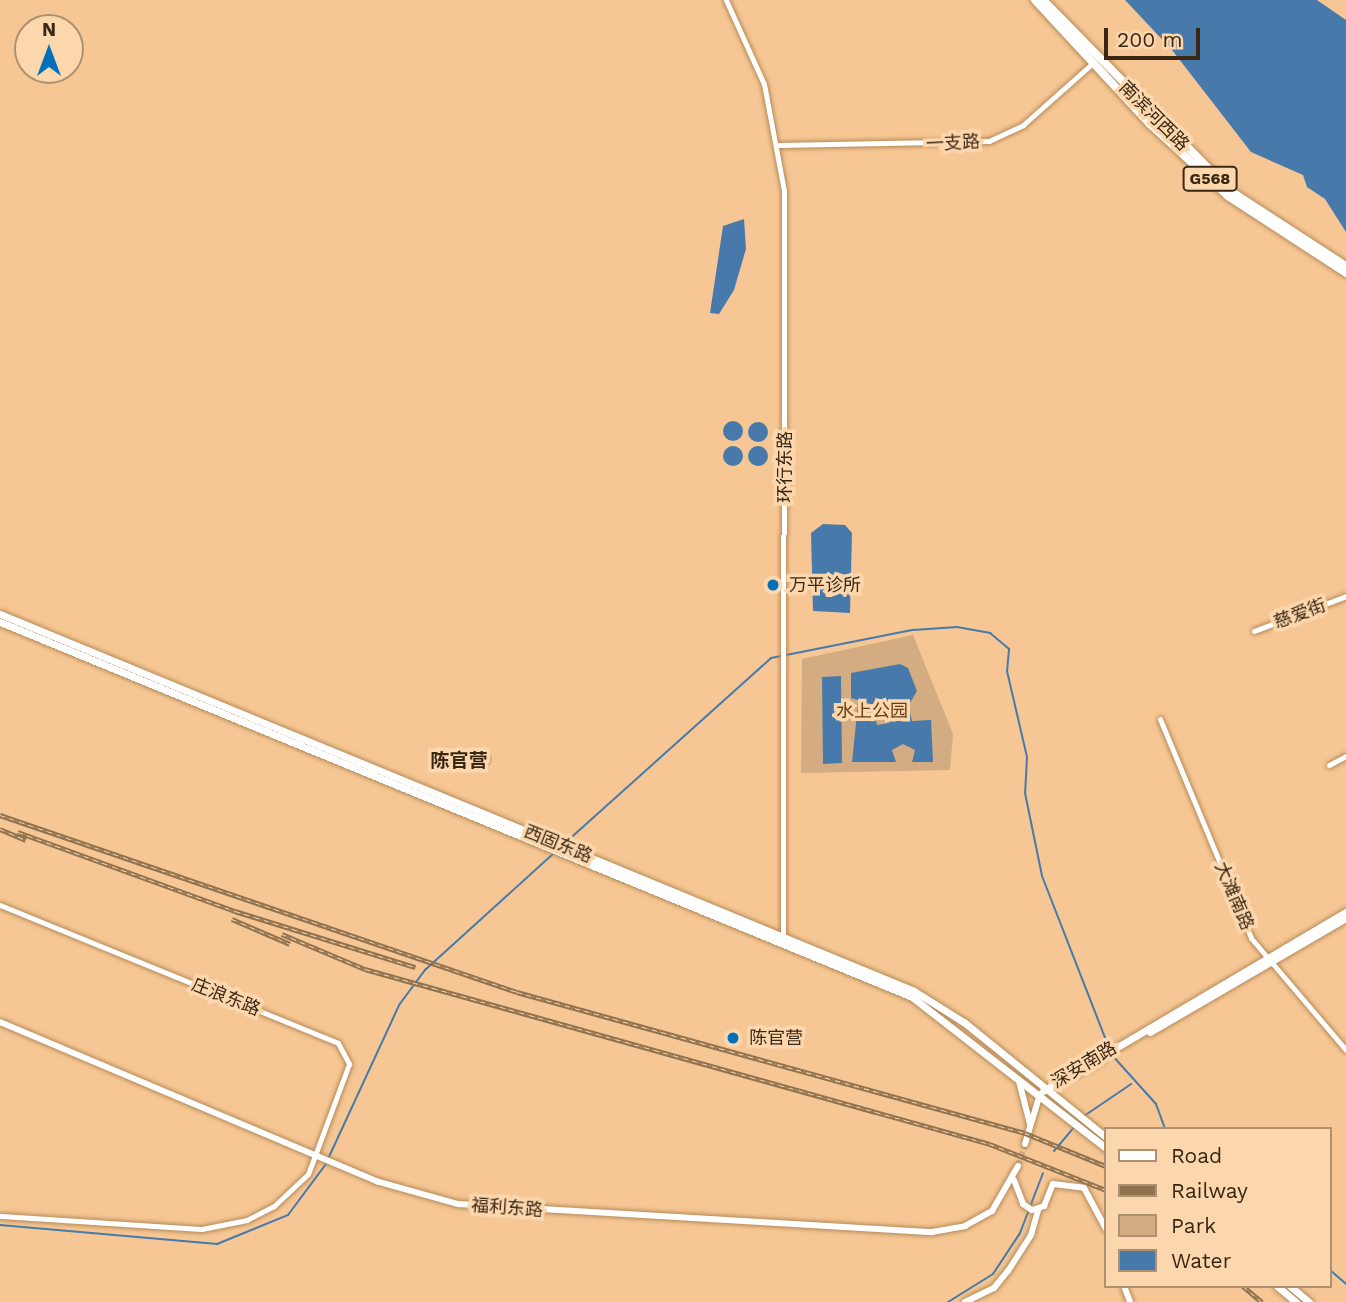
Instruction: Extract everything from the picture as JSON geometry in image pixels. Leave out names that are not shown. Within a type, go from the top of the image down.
[{"type":"highway","name":"南滨河西路","points":[[1035,0],[1228,196],[1346,272]]},
{"type":"highway","name":"南滨河西路","points":[[1043,0],[1094,59],[1232,191],[1346,266]]},
{"type":"main road","name":"西固东路","points":[[0,614],[33,632]]},
{"type":"main road","name":"西固东路","points":[[0,622],[33,632],[782,940],[914,991],[965,1023],[1063,1110],[1085,1125]]},
{"type":"main road","name":"深安南路","points":[[1043,1091],[1346,912]]},
{"type":"main road","name":"深安南路","points":[[1266,961],[1346,918]]},
{"type":"main road","name":"西固东路","points":[[782,940],[931,1009],[1019,1082],[1043,1091],[1063,1110]]},
{"type":"main road","name":"福利东路","points":[[0,1022],[332,1162],[431,1200],[487,1208],[932,1232],[977,1221],[1014,1180],[1018,1166]]},
{"type":"main road","points":[[1019,1082],[1030,1124]]},
{"type":"main road","points":[[1025,1144],[1043,1091]]},
{"type":"main road","points":[[1034,1114],[1063,1110]]},
{"type":"main road","points":[[1085,1125],[1104,1137]]},
{"type":"main road","points":[[1085,1125],[1104,1146]]},
{"type":"main road","points":[[1014,1180],[1025,1206],[1035,1210]]},
{"type":"main road","points":[[965,1302],[994,1289],[1031,1235],[1035,1210],[1053,1184],[1073,1183],[1084,1188],[1104,1225]]},
{"type":"main road","points":[[1279,1288],[1296,1302]]},
{"type":"main road","points":[[1292,1288],[1309,1302]]},
{"type":"street","name":"环行东路","points":[[726,0],[755,58],[779,144],[785,215],[782,940]]},
{"type":"street","name":"一支路","points":[[779,144],[989,141],[1023,125],[1094,59]]},
{"type":"street","name":"慈爱街","points":[[1254,631],[1346,596]]},
{"type":"street","name":"大滩南路","points":[[1160,719],[1266,961],[1346,1050]]},
{"type":"street","points":[[1329,765],[1346,755]]},
{"type":"street","name":"庄浪东路","points":[[0,905],[344,1048],[349,1064],[319,1156]]},
{"type":"street","points":[[0,1216],[216,1228],[274,1206],[319,1156]]},
{"type":"green space","name":"水上公园","points":[[913,635],[953,734],[950,770],[801,773],[802,659]]},
{"type":"green space","points":[[478,749],[486,749],[492,759],[486,769],[478,769],[472,763],[472,755]]},
{"type":"water","points":[[1125,0],[1317,0],[1346,20],[1346,232],[1325,199],[1307,187],[1303,175],[1251,152],[1172,50]]},
{"type":"water","points":[[744,219],[746,249],[734,290],[719,314],[710,313],[723,226]]},
{"type":"water","points":[[733,421],[740,424],[743,431],[740,438],[733,441],[726,438],[723,431],[726,424]]},
{"type":"water","points":[[758,422],[765,425],[768,432],[765,439],[758,442],[751,439],[748,432],[751,425]]},
{"type":"water","points":[[733,446],[740,449],[743,456],[740,463],[733,466],[726,463],[723,456],[726,449]]},
{"type":"water","points":[[758,446],[765,449],[768,456],[765,463],[758,466],[751,463],[748,456],[751,449]]},
{"type":"water","points":[[823,524],[845,525],[852,533],[850,613],[813,611],[811,533]]},
{"type":"water","points":[[900,664],[908,668],[917,691],[907,708],[890,710],[851,698],[851,673]]},
{"type":"water","points":[[841,676],[842,763],[823,764],[822,677]]},
{"type":"water","points":[[858,704],[873,708],[877,725],[889,723],[896,711],[910,711],[912,721],[931,720],[933,762],[912,762],[915,750],[903,744],[892,750],[896,762],[852,762]]},
{"type":"waterway","points":[[565,843],[771,658],[913,630],[957,627],[990,633],[1009,649],[1007,671],[1027,757],[1025,793],[1042,876],[1109,1048]]},
{"type":"waterway","points":[[328,1159],[399,1005],[425,970],[553,854]]},
{"type":"waterway","points":[[1111,1054],[1156,1104],[1164,1127]]},
{"type":"waterway","points":[[1084,1116],[1131,1084]]},
{"type":"waterway","points":[[1054,1151],[1073,1128]]},
{"type":"waterway","points":[[0,1225],[217,1244],[288,1215],[326,1164]]},
{"type":"waterway","points":[[948,1302],[993,1274],[1020,1233],[1043,1173]]},
{"type":"waterway","points":[[1332,1272],[1346,1284]]},
{"type":"tunnel","points":[[1018,1166],[1025,1144]]},
{"type":"railway","points":[[0,815],[517,992],[1025,1133],[1104,1165]]},
{"type":"railway","points":[[0,829],[26,840]]},
{"type":"railway","points":[[18,832],[235,911],[415,967]]},
{"type":"railway","points":[[232,919],[290,944]]},
{"type":"railway","points":[[282,934],[365,969],[990,1144],[1104,1189]]},
{"type":"railway","points":[[1245,1288],[1262,1302]]},
{"type":"place","name":"万平诊所","points":[[773,585]]},
{"type":"place","name":"陈官营","points":[[733,1038]]},
{"type":"district","name":"陈官营","points":[[459,761]]}]
